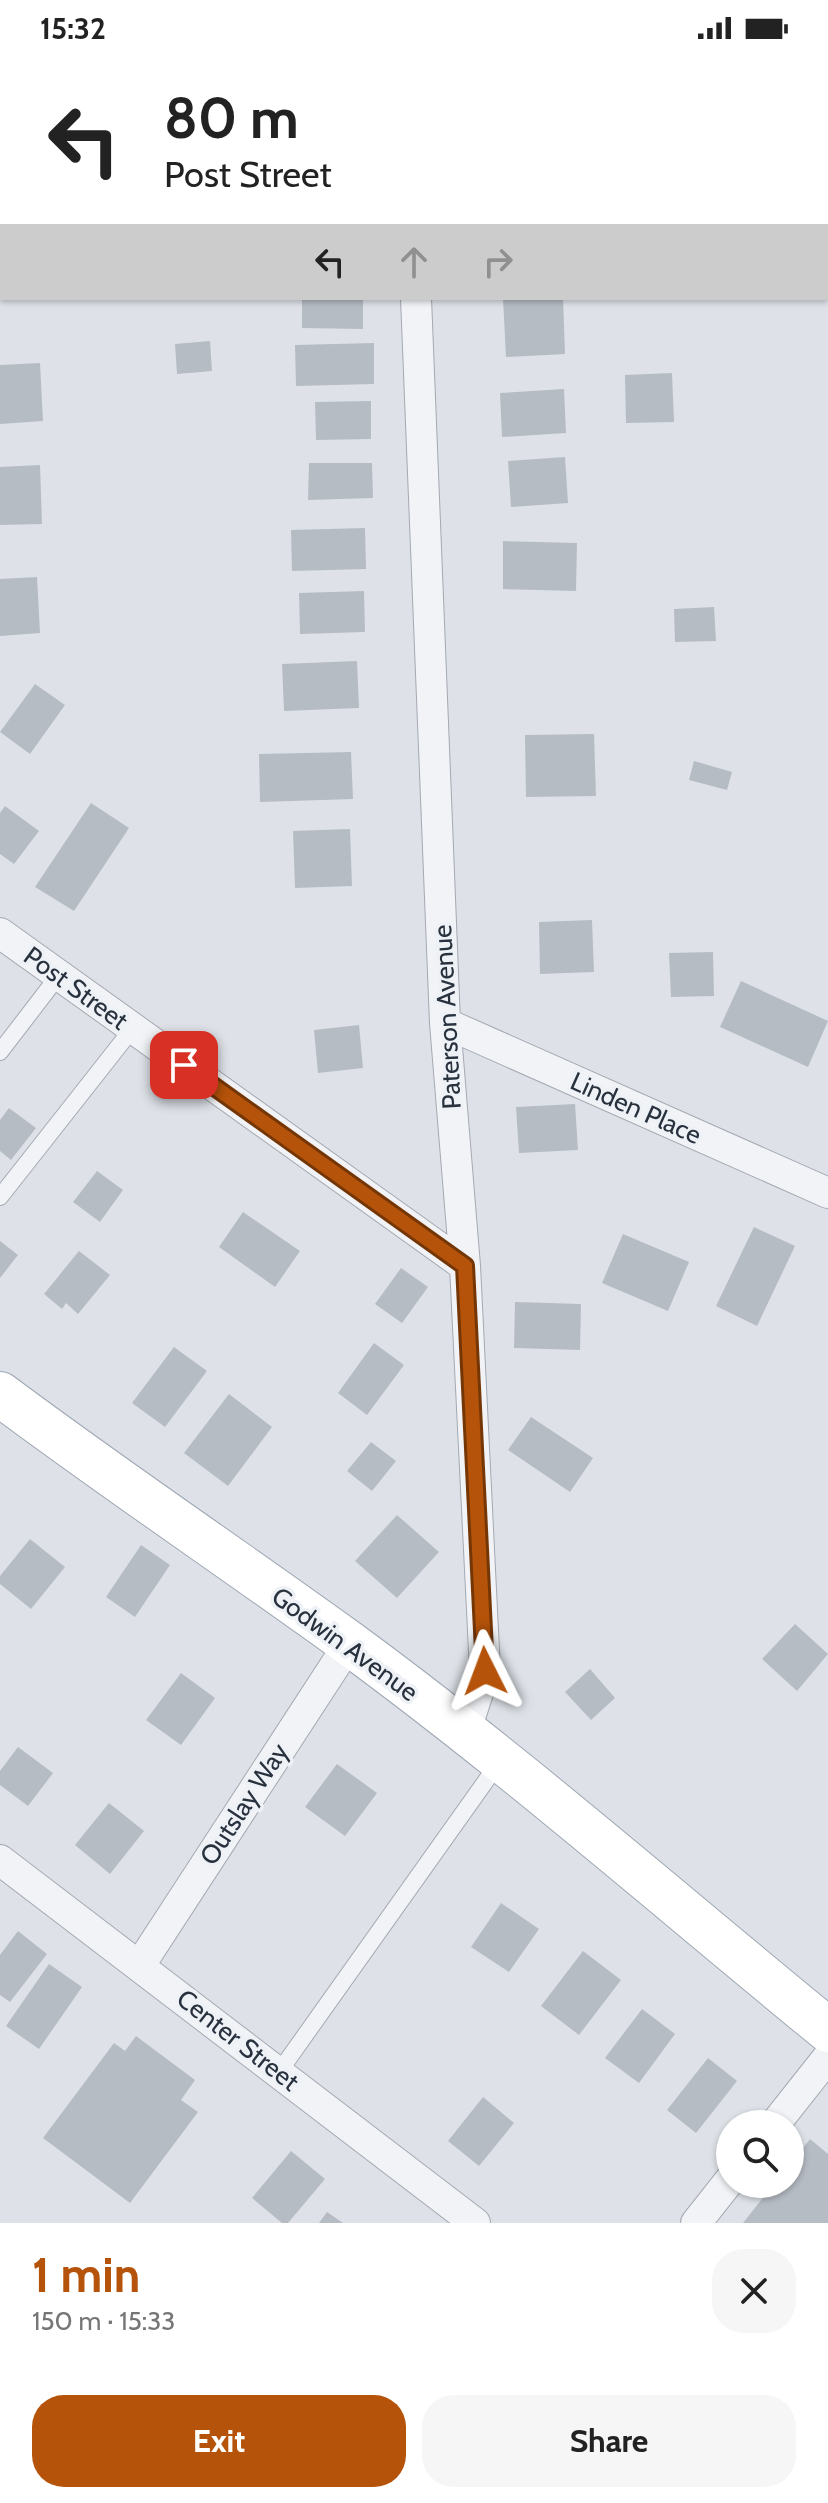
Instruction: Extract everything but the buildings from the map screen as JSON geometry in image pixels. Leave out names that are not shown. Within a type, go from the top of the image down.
[{"type":"main road","name":"Godwin Avenue","points":[[0,1394],[131,1492],[349,1644],[465,1733],[828,2030]]},
{"type":"street","name":"Paterson Avenue","points":[[416,300],[445,1023],[465,1266],[485,1671],[465,1733]]},
{"type":"street","name":"Post Street","points":[[0,933],[465,1266]]},
{"type":"street","name":"Linden Place","points":[[445,1023],[828,1193]]},
{"type":"street","name":"Outslay Way","points":[[140,1965],[349,1644]]},
{"type":"street","name":"Center Street","points":[[0,1860],[475,2223]]},
{"type":"street","points":[[786,2110],[828,2057]]},
{"type":"street","points":[[696,2223],[716,2198]]},
{"type":"lane","points":[[0,1052],[59,975]]},
{"type":"lane","points":[[0,1197],[133,1028]]},
{"type":"lane","points":[[279,2072],[500,1761]]},
{"type":"route","points":[[184,1065],[465,1266],[485,1671]]}]
